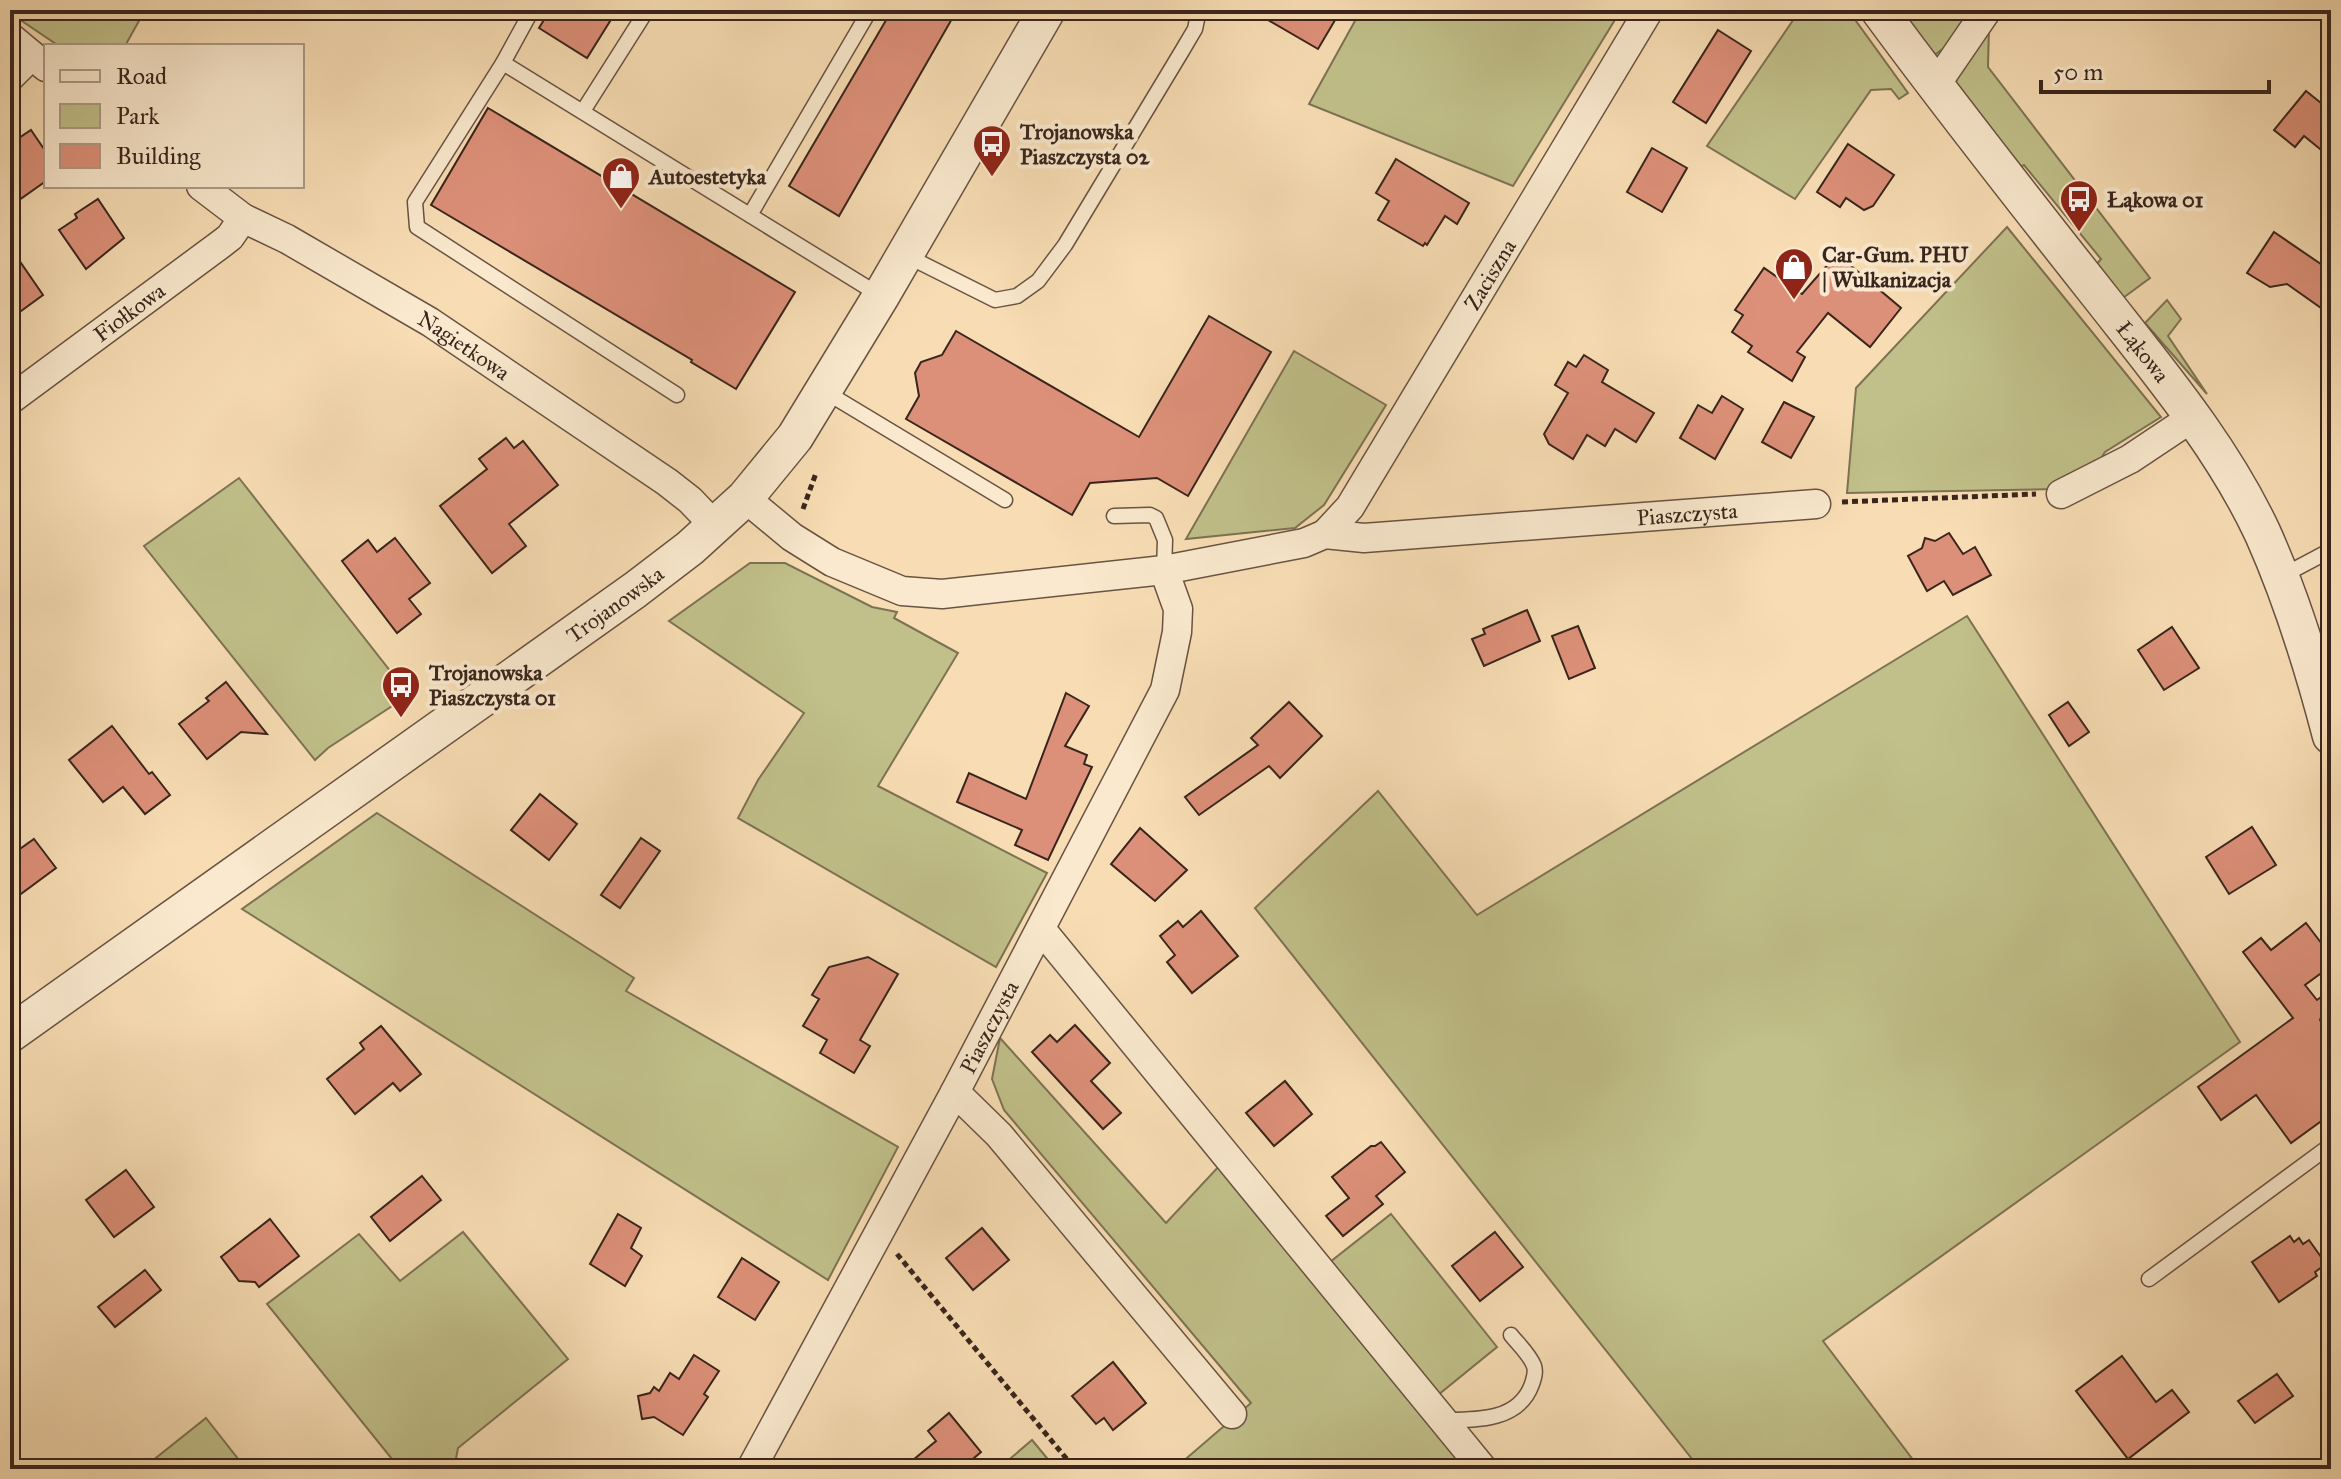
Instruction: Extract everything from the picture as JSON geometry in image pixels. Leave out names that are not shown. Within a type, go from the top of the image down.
[{"type":"street","name":"Trojanowska","points":[[10,1034],[635,590],[690,548],[745,498],[795,437],[824,391],[1047,10]]},
{"type":"street","name":"Zaciszna","points":[[1325,534],[1350,507],[1649,10]]},
{"type":"street","name":"Łąkowa","points":[[1879,10],[2193,417],[2225,467],[2262,533],[2297,620],[2331,736]]},
{"type":"street","points":[[1935,86],[1987,10]]},
{"type":"street","points":[[10,37],[39,61],[10,77]]},
{"type":"street","name":"Nagietkowa","points":[[204,188],[243,218],[287,239],[430,322],[667,482],[714,525]]},
{"type":"street","name":"Fiołkowa","points":[[10,400],[230,237],[243,218]]},
{"type":"street","points":[[2061,494],[2130,459],[2193,417]]},
{"type":"street","name":"Piaszczysta","points":[[745,498],[792,537],[832,562],[902,591],[942,594],[1164,570],[1304,543],[1325,534],[1364,538],[1816,504]]},
{"type":"street","name":"Piaszczysta","points":[[751,1469],[955,1092],[1165,690],[1177,632],[1178,609],[1164,570]]},
{"type":"street","points":[[1041,929],[1483,1469]]},
{"type":"street","points":[[955,1092],[999,1135],[1232,1414]]},
{"type":"lane","points":[[532,10],[503,63],[415,202],[417,227],[677,395]]},
{"type":"lane","points":[[583,111],[647,10]]},
{"type":"lane","points":[[750,215],[870,10]]},
{"type":"lane","points":[[905,255],[995,300],[1017,296],[1038,281],[1065,245],[1182,51],[1195,29],[1199,10]]},
{"type":"lane","points":[[503,63],[881,296]]},
{"type":"lane","points":[[824,391],[1005,500]]},
{"type":"lane","points":[[1114,516],[1150,515],[1156,518],[1165,540],[1164,570]]},
{"type":"lane","points":[[2280,577],[2331,550]]},
{"type":"lane","points":[[2149,1279],[2331,1145]]},
{"type":"lane","points":[[1443,1420],[1483,1419],[1505,1413],[1521,1402],[1528,1393],[1535,1372],[1533,1362],[1511,1335]]},
{"type":"path","points":[[792,537],[816,473]]},
{"type":"path","points":[[1816,504],[2061,494]]},
{"type":"path","points":[[876,1235],[900,1257],[1075,1469]]},
{"type":"green space","points":[[10,10],[145,10],[126,44],[56,44],[10,13]]},
{"type":"green space","points":[[1361,10],[1621,10],[1513,186],[1309,104]]},
{"type":"green space","points":[[1800,10],[1848,10],[1908,93],[1899,99],[1891,89],[1871,90],[1795,199],[1707,146]]},
{"type":"green space","points":[[1896,10],[1972,10],[1948,45],[1936,54],[1925,52]]},
{"type":"green space","points":[[1989,28],[1988,67],[2150,278],[2123,298],[2096,265],[2101,259],[2024,165],[2019,168],[1954,86],[1961,69]]},
{"type":"green space","points":[[2007,227],[2161,417],[2105,452],[2092,473],[2057,489],[1847,493],[1856,388]]},
{"type":"green space","points":[[2167,300],[2181,319],[2168,336],[2207,394],[2145,323]]},
{"type":"green space","points":[[1294,351],[1386,405],[1324,505],[1295,528],[1186,539]]},
{"type":"green space","points":[[239,478],[409,695],[328,748],[315,760],[144,546]]},
{"type":"green space","points":[[750,563],[785,563],[872,607],[897,612],[894,618],[958,653],[878,786],[1047,873],[996,967],[738,818],[758,780],[804,713],[669,621]]},
{"type":"green space","points":[[1967,616],[2240,1042],[1823,1341],[1920,1469],[1700,1469],[1255,908],[1378,791],[1477,915]]},
{"type":"green space","points":[[377,813],[634,978],[626,991],[898,1147],[828,1280],[242,909]]},
{"type":"green space","points":[[1000,1038],[1166,1223],[1221,1164],[1474,1469],[1174,1469],[1251,1403],[1004,1110],[992,1079]]},
{"type":"green space","points":[[1391,1214],[1497,1347],[1433,1399],[1325,1266]]},
{"type":"green space","points":[[463,1232],[568,1359],[458,1448],[454,1469],[400,1469],[267,1304],[359,1234],[400,1281]]},
{"type":"green space","points":[[206,1418],[246,1469],[142,1469]]},
{"type":"green space","points":[[1032,1440],[1056,1469],[998,1469]]},
{"type":"building","points":[[550,10],[617,10],[587,58],[539,28]]},
{"type":"building","points":[[892,10],[957,10],[839,216],[789,186]]},
{"type":"building","points":[[1251,10],[1341,10],[1318,49]]},
{"type":"building","points":[[1718,30],[1751,51],[1706,123],[1673,102]]},
{"type":"building","points":[[2306,91],[2331,111],[2331,158],[2304,136],[2295,147],[2274,130]]},
{"type":"building","points":[[488,108],[795,292],[736,389],[431,205]]},
{"type":"building","points":[[31,130],[44,149],[44,182],[19,200],[10,187],[10,144]]},
{"type":"building","points":[[1848,144],[1894,175],[1873,206],[1864,210],[1846,198],[1840,207],[1817,192]]},
{"type":"building","points":[[1652,148],[1687,168],[1662,212],[1627,192]]},
{"type":"building","points":[[1396,159],[1469,203],[1457,224],[1445,216],[1427,245],[1425,243],[1423,246],[1378,220],[1389,201],[1376,193]]},
{"type":"building","points":[[98,199],[124,238],[86,269],[59,230],[77,218],[75,214]]},
{"type":"building","points":[[2274,232],[2331,271],[2331,315],[2287,284],[2270,287],[2247,273]]},
{"type":"building","points":[[10,247],[43,295],[10,319]]},
{"type":"building","points":[[1837,254],[1901,308],[1870,347],[1828,313],[1797,352],[1805,357],[1792,381],[1748,352],[1752,346],[1732,332],[1743,315],[1735,310],[1764,268],[1802,294]]},
{"type":"building","points":[[1209,316],[1271,352],[1188,496],[1157,478],[1090,483],[1072,515],[906,419],[919,396],[915,373],[921,362],[942,355],[956,331],[1139,437]]},
{"type":"building","points":[[1584,355],[1608,370],[1602,382],[1654,413],[1636,442],[1615,429],[1605,446],[1587,435],[1573,459],[1549,444],[1544,434],[1568,393],[1555,385],[1568,362],[1576,367]]},
{"type":"building","points":[[1722,396],[1743,409],[1715,459],[1680,438],[1698,405],[1712,413]]},
{"type":"building","points":[[1784,402],[1814,417],[1791,458],[1762,442]]},
{"type":"building","points":[[506,438],[514,448],[523,441],[558,485],[509,524],[526,546],[492,573],[440,506],[487,469],[479,459]]},
{"type":"building","points":[[1949,533],[1963,554],[1975,547],[1991,575],[1953,595],[1944,581],[1927,591],[1908,556],[1922,548],[1925,538],[1935,541]]},
{"type":"building","points":[[395,538],[430,583],[409,599],[421,614],[397,633],[342,561],[368,540],[377,552]]},
{"type":"building","points":[[1527,610],[1540,641],[1484,666],[1472,639],[1485,634],[1483,629]]},
{"type":"building","points":[[1578,626],[1595,668],[1569,679],[1552,636]]},
{"type":"building","points":[[2172,627],[2199,668],[2164,690],[2138,650]]},
{"type":"building","points":[[226,682],[267,734],[241,732],[207,759],[179,724],[209,701],[206,698]]},
{"type":"building","points":[[1066,693],[1089,706],[1065,746],[1087,755],[1084,764],[1092,767],[1048,860],[1015,845],[1022,830],[957,802],[969,773],[1026,799]]},
{"type":"building","points":[[1289,702],[1322,736],[1280,778],[1269,766],[1199,815],[1185,797],[1258,745],[1251,738]]},
{"type":"building","points":[[2068,702],[2089,732],[2069,746],[2049,715]]},
{"type":"building","points":[[112,726],[149,774],[152,772],[170,795],[145,814],[123,787],[103,802],[69,760]]},
{"type":"building","points":[[540,794],[577,824],[549,860],[511,830]]},
{"type":"building","points":[[2252,827],[2276,865],[2229,894],[2206,857]]},
{"type":"building","points":[[1140,828],[1187,870],[1155,901],[1111,864]]},
{"type":"building","points":[[641,838],[660,851],[620,908],[601,895]]},
{"type":"building","points":[[34,839],[56,868],[10,902],[10,856]]},
{"type":"building","points":[[1201,911],[1238,956],[1192,993],[1167,962],[1175,955],[1160,936],[1178,921],[1183,927]]},
{"type":"building","points":[[2306,923],[2331,956],[2331,966],[2305,985],[2317,1000],[2331,990],[2320,1020],[2331,1036],[2331,1114],[2291,1143],[2256,1095],[2221,1120],[2198,1087],[2293,1018],[2243,952],[2261,938],[2271,950]]},
{"type":"building","points":[[868,957],[898,974],[860,1040],[870,1046],[854,1073],[820,1053],[827,1040],[803,1026],[819,999],[812,995],[829,967]]},
{"type":"building","points":[[1075,1025],[1110,1063],[1091,1081],[1121,1113],[1103,1129],[1032,1052],[1050,1035],[1057,1042]]},
{"type":"building","points":[[381,1026],[421,1074],[400,1091],[393,1083],[355,1114],[327,1079],[364,1049],[360,1043]]},
{"type":"building","points":[[1285,1081],[1312,1114],[1274,1146],[1246,1113]]},
{"type":"building","points":[[1381,1142],[1405,1172],[1376,1196],[1383,1204],[1343,1236],[1326,1216],[1349,1198],[1332,1177],[1371,1146]]},
{"type":"building","points":[[126,1170],[154,1207],[114,1237],[86,1200]]},
{"type":"building","points":[[422,1176],[441,1200],[390,1241],[371,1217]]},
{"type":"building","points":[[618,1214],[641,1228],[631,1248],[642,1256],[625,1286],[590,1264]]},
{"type":"building","points":[[270,1219],[299,1256],[259,1287],[255,1282],[239,1281],[221,1257]]},
{"type":"building","points":[[982,1228],[1009,1260],[973,1290],[946,1258]]},
{"type":"building","points":[[1495,1232],[1523,1267],[1480,1301],[1452,1266]]},
{"type":"building","points":[[2290,1236],[2294,1242],[2299,1238],[2303,1244],[2309,1240],[2326,1264],[2315,1272],[2317,1276],[2279,1302],[2252,1262]]},
{"type":"building","points":[[742,1258],[779,1282],[755,1320],[718,1297]]},
{"type":"building","points":[[145,1270],[161,1290],[115,1327],[98,1307]]},
{"type":"building","points":[[694,1355],[719,1371],[704,1394],[708,1397],[683,1435],[654,1417],[642,1419],[638,1396],[650,1393],[654,1387],[659,1391],[670,1373],[679,1379]]},
{"type":"building","points":[[2122,1356],[2156,1402],[2172,1390],[2189,1412],[2128,1459],[2076,1391]]},
{"type":"building","points":[[1113,1362],[1146,1403],[1113,1430],[1104,1418],[1096,1424],[1072,1396]]},
{"type":"building","points":[[2277,1374],[2293,1396],[2255,1423],[2238,1401]]},
{"type":"building","points":[[949,1413],[981,1452],[961,1469],[902,1469],[936,1441],[928,1431]]},
{"type":"place","name":"Trojanowska Piaszczysta 02","points":[[992,178]]},
{"type":"place","name":"Autoestetyka","points":[[621,210]]},
{"type":"place","name":"Łąkowa 01","points":[[2079,233]]},
{"type":"place","name":"Car-Gum. PHU | Wulkanizacja","points":[[1794,301]]},
{"type":"place","name":"Trojanowska Piaszczysta 01","points":[[401,719]]}]
